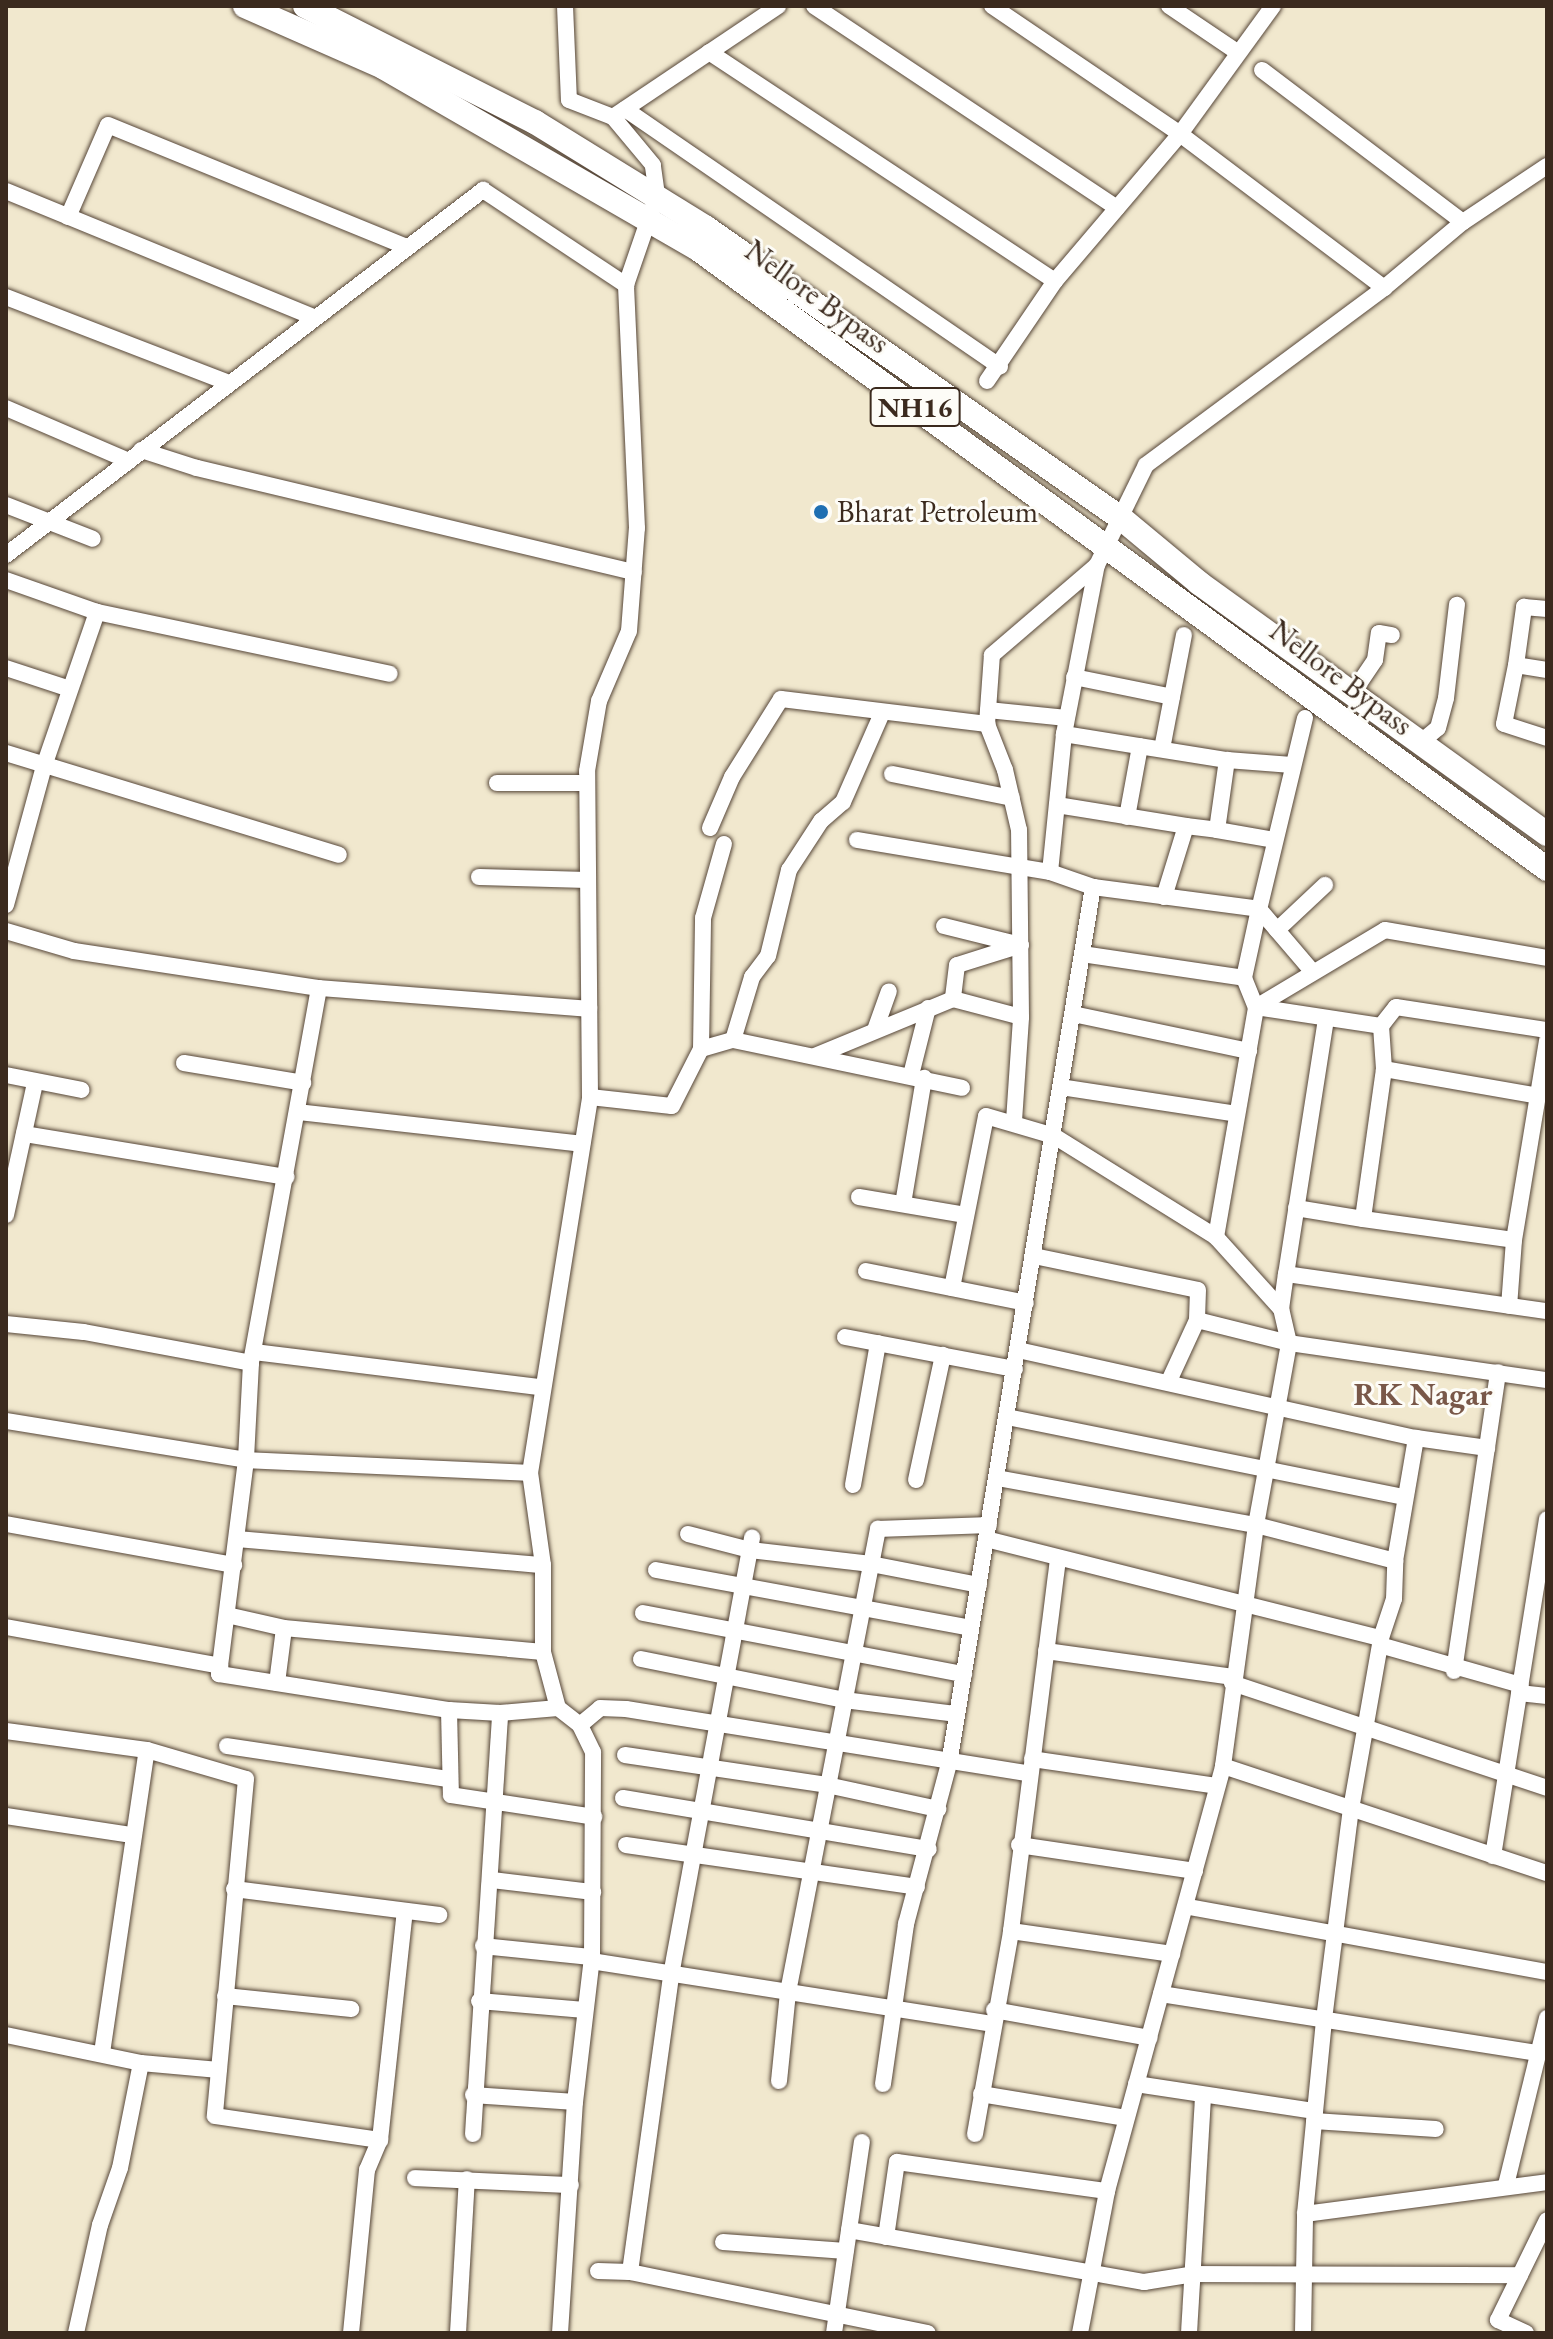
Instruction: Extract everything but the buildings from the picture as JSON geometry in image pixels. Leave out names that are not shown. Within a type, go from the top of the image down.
[{"type":"highway","name":"Nellore Bypass","points":[[245,6],[383,67],[698,249],[1102,556],[1547,869]]},
{"type":"highway","name":"Nellore Bypass","points":[[305,6],[535,122],[657,195],[1122,519],[1199,583],[1547,834]]},
{"type":"street","points":[[565,6],[569,100],[619,113],[1000,367]]},
{"type":"street","points":[[619,113],[778,6]]},
{"type":"street","points":[[814,6],[1117,208]]},
{"type":"street","points":[[992,6],[1180,134],[1384,288]]},
{"type":"street","points":[[1169,6],[1237,52]]},
{"type":"street","points":[[987,381],[1000,367],[1055,281],[1180,134],[1273,6]]},
{"type":"street","points":[[709,52],[1055,281]]},
{"type":"street","points":[[1262,70],[1463,222]]},
{"type":"street","points":[[560,2333],[575,2102],[592,1959],[593,1752],[580,1725],[558,1708],[543,1652],[543,1565],[530,1473],[541,1387],[590,1097],[587,783],[599,701],[629,631],[637,528],[626,285],[646,218],[657,195],[653,165],[619,113]]},
{"type":"street","points":[[68,217],[108,125],[407,247]]},
{"type":"street","points":[[1050,872],[1074,677],[1102,556],[1146,465],[1384,288],[1463,222],[1547,166]]},
{"type":"street","points":[[6,555],[313,317],[483,190],[626,285]]},
{"type":"street","points":[[6,191],[313,317]]},
{"type":"street","points":[[6,297],[229,383]]},
{"type":"street","points":[[6,408],[135,456],[634,572]]},
{"type":"street","points":[[6,505],[48,524],[93,539]]},
{"type":"street","points":[[1014,1121],[1021,1017],[1016,867],[1019,830],[987,717],[992,655],[1102,556]]},
{"type":"street","points":[[6,580],[97,612],[390,674]]},
{"type":"street","points":[[1420,743],[1438,728],[1446,698],[1457,605]]},
{"type":"street","points":[[1547,609],[1524,607],[1504,724],[1547,738]]},
{"type":"street","points":[[6,905],[44,766],[97,612]]},
{"type":"street","points":[[1352,694],[1375,660],[1379,633],[1392,635]]},
{"type":"street","points":[[1162,749],[1184,635]]},
{"type":"street","points":[[1516,665],[1547,670]]},
{"type":"street","points":[[6,668],[70,689]]},
{"type":"street","points":[[1074,677],[1172,697]]},
{"type":"street","points":[[710,828],[732,777],[781,699],[882,713],[987,717],[1066,726],[1140,746],[1227,760],[1292,765]]},
{"type":"street","points":[[733,1040],[752,977],[768,956],[789,870],[821,821],[843,802],[882,713]]},
{"type":"street","points":[[1216,1237],[1256,1007],[1244,978],[1305,718]]},
{"type":"street","points":[[1127,817],[1140,746]]},
{"type":"street","points":[[6,753],[339,855]]},
{"type":"street","points":[[1217,830],[1227,760]]},
{"type":"street","points":[[892,774],[1012,798]]},
{"type":"street","points":[[497,783],[587,783]]},
{"type":"street","points":[[1057,805],[1275,840]]},
{"type":"street","points":[[1164,897],[1186,826]]},
{"type":"street","points":[[6,836],[23,842]]},
{"type":"street","points":[[857,840],[1050,872],[1093,887],[1259,909],[1312,971]]},
{"type":"street","points":[[590,1097],[672,1106],[701,1049],[703,918],[724,844]]},
{"type":"street","points":[[479,877],[588,880]]},
{"type":"street","points":[[1277,930],[1325,885]]},
{"type":"street","points":[[883,2084],[906,1924],[929,1849],[949,1764],[1093,887]]},
{"type":"street","points":[[944,926],[1021,945]]},
{"type":"street","points":[[1256,1007],[1385,930],[1547,958]]},
{"type":"street","points":[[6,931],[74,951],[319,988],[589,1009]]},
{"type":"street","points":[[953,999],[957,965],[1021,945]]},
{"type":"street","points":[[1082,954],[1244,978]]},
{"type":"street","points":[[319,988],[253,1358],[246,1460],[219,1674],[449,1710],[500,1713],[558,1708]]},
{"type":"street","points":[[875,1030],[889,991]]},
{"type":"street","points":[[815,1056],[953,999],[1021,1017]]},
{"type":"street","points":[[1256,1007],[1381,1026]]},
{"type":"street","points":[[1363,1219],[1384,1069],[1381,1026],[1396,1007],[1547,1030]]},
{"type":"street","points":[[903,1204],[928,1008]]},
{"type":"street","points":[[1073,1014],[1249,1051]]},
{"type":"street","points":[[1080,2333],[1094,2273],[1107,2191],[1172,1954],[1189,1907],[1195,1871],[1223,1766],[1264,1471],[1289,1343],[1281,1309],[1326,1019]]},
{"type":"street","points":[[701,1049],[733,1040],[962,1088]]},
{"type":"street","points":[[1509,1306],[1514,1240],[1547,1041]]},
{"type":"street","points":[[184,1063],[303,1083]]},
{"type":"street","points":[[1384,1069],[1538,1096]]},
{"type":"street","points":[[6,1075],[82,1090]]},
{"type":"street","points":[[6,1215],[12,1164],[24,1134],[35,1083]]},
{"type":"street","points":[[1061,1087],[1237,1114]]},
{"type":"street","points":[[298,1112],[582,1144]]},
{"type":"street","points":[[952,1288],[986,1116],[1014,1121],[1054,1136],[1216,1237],[1281,1309]]},
{"type":"street","points":[[24,1134],[286,1177]]},
{"type":"street","points":[[859,1197],[965,1215]]},
{"type":"street","points":[[1296,1208],[1514,1240]]},
{"type":"street","points":[[1034,1256],[1198,1290],[1197,1320],[1169,1381]]},
{"type":"street","points":[[866,1271],[1026,1303]]},
{"type":"street","points":[[1286,1274],[1547,1311]]},
{"type":"street","points":[[1197,1320],[1289,1343],[1547,1380]]},
{"type":"street","points":[[6,1324],[84,1332],[253,1358],[541,1387]]},
{"type":"street","points":[[845,1337],[1015,1369]]},
{"type":"street","points":[[853,1485],[878,1343]]},
{"type":"street","points":[[1018,1350],[1416,1438],[1487,1448]]},
{"type":"street","points":[[916,1480],[943,1355]]},
{"type":"street","points":[[1454,1671],[1498,1372]]},
{"type":"street","points":[[1007,1417],[1405,1497]]},
{"type":"street","points":[[6,1421],[246,1460],[530,1473]]},
{"type":"street","points":[[1303,2333],[1305,2214],[1324,2019],[1351,1809],[1382,1642],[1394,1599],[1395,1561],[1416,1438]]},
{"type":"street","points":[[997,1478],[1256,1525],[1395,1561]]},
{"type":"street","points":[[1493,1856],[1547,1519]]},
{"type":"street","points":[[6,1524],[234,1565]]},
{"type":"street","points":[[779,2081],[788,1992],[878,1529],[988,1532],[1058,1560],[1244,1603],[1418,1652],[1454,1671],[1547,1696]]},
{"type":"street","points":[[688,1534],[979,1585]]},
{"type":"street","points":[[237,1539],[543,1565]]},
{"type":"street","points":[[630,2272],[671,1975],[751,1543]]},
{"type":"street","points":[[975,2134],[993,2017],[1011,1931],[1019,1845],[1058,1560]]},
{"type":"street","points":[[656,1570],[742,1589],[862,1607],[971,1628]]},
{"type":"street","points":[[643,1613],[964,1674]]},
{"type":"street","points":[[227,1615],[284,1628],[543,1652]]},
{"type":"street","points":[[6,1627],[220,1666]]},
{"type":"street","points":[[277,1683],[284,1628]]},
{"type":"street","points":[[1046,1651],[1233,1680],[1547,1788]]},
{"type":"street","points":[[641,1659],[844,1700],[957,1714]]},
{"type":"street","points":[[580,1725],[600,1708],[836,1740],[949,1764],[1031,1767],[1217,1786]]},
{"type":"street","points":[[449,1710],[447,1779],[451,1795],[594,1817]]},
{"type":"street","points":[[473,2134],[483,1946],[492,1880],[500,1713]]},
{"type":"street","points":[[6,1731],[147,1750],[246,1779],[215,2116],[380,2140]]},
{"type":"street","points":[[227,1746],[447,1779]]},
{"type":"street","points":[[102,2053],[131,1835],[147,1750]]},
{"type":"street","points":[[625,1755],[827,1785],[938,1809]]},
{"type":"street","points":[[1223,1766],[1547,1873]]},
{"type":"street","points":[[623,1798],[701,1808],[929,1849]]},
{"type":"street","points":[[6,1816],[131,1835]]},
{"type":"street","points":[[626,1845],[917,1887]]},
{"type":"street","points":[[1019,1845],[1195,1871]]},
{"type":"street","points":[[492,1880],[593,1892]]},
{"type":"street","points":[[234,1889],[439,1915]]},
{"type":"street","points":[[1189,1907],[1547,1972]]},
{"type":"street","points":[[351,2333],[367,2170],[380,2140],[405,1911]]},
{"type":"street","points":[[1011,1931],[1172,1954]]},
{"type":"street","points":[[483,1946],[592,1959],[671,1975],[788,1992],[1150,2038]]},
{"type":"street","points":[[1161,1994],[1536,2053]]},
{"type":"street","points":[[225,1996],[351,2009]]},
{"type":"street","points":[[479,2001],[585,2010]]},
{"type":"street","points":[[1506,2185],[1547,2018]]},
{"type":"street","points":[[6,2035],[141,2063],[219,2070]]},
{"type":"street","points":[[76,2333],[100,2225],[120,2168],[141,2063]]},
{"type":"street","points":[[1136,2084],[1314,2116],[1436,2129]]},
{"type":"street","points":[[981,2094],[1126,2118]]},
{"type":"street","points":[[473,2095],[575,2102]]},
{"type":"street","points":[[1189,2333],[1195,2274],[1203,2095]]},
{"type":"street","points":[[834,2333],[862,2142]]},
{"type":"street","points":[[886,2237],[897,2162],[1107,2191]]},
{"type":"street","points":[[415,2178],[571,2185]]},
{"type":"street","points":[[458,2333],[467,2179]]},
{"type":"street","points":[[1305,2214],[1506,2185],[1547,2182]]},
{"type":"street","points":[[1526,2333],[1498,2320],[1545,2229]]},
{"type":"street","points":[[849,2230],[1144,2282],[1195,2274],[1304,2278],[1520,2275]]},
{"type":"street","points":[[723,2242],[846,2251]]},
{"type":"street","points":[[598,2271],[630,2272],[928,2333]]},
{"type":"place","name":"Bharat Petroleum","points":[[821,512]]},
{"type":"district","name":"RK Nagar","points":[[1423,1394]]}]
